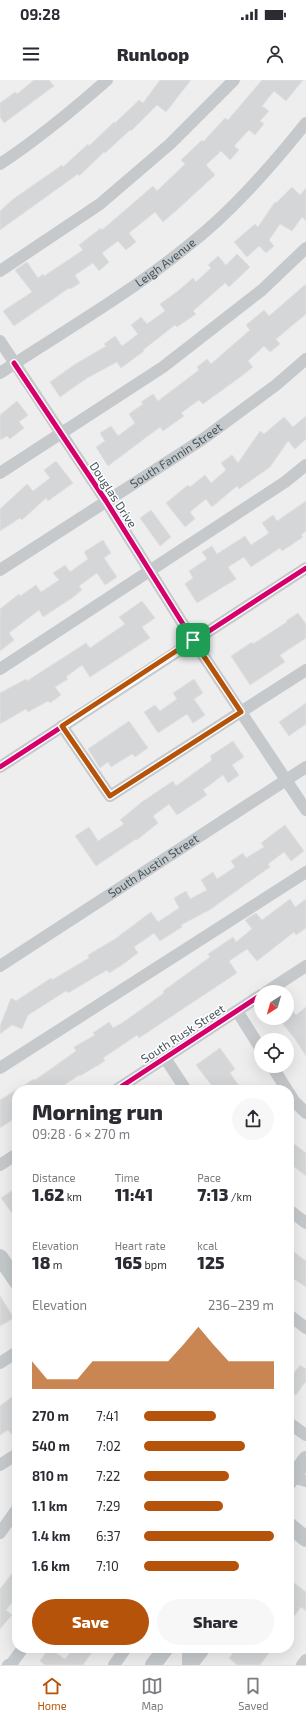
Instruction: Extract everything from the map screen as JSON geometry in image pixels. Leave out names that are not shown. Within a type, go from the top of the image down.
[{"type":"main road","points":[[2,1263],[12,1276]]},
{"type":"main road","points":[[296,1480],[306,1459]]},
{"type":"main road","points":[[294,1530],[306,1539]]},
{"type":"main road","points":[[153,1665],[162,1653]]},
{"type":"street","points":[[0,164],[40,135],[107,80]]},
{"type":"street","points":[[0,271],[100,204],[170,144],[234,80]]},
{"type":"street","name":"Leigh Avenue","points":[[0,373],[129,289],[174,257],[216,222],[255,183],[306,124]]},
{"type":"street","points":[[0,473],[163,367],[262,290],[306,248]]},
{"type":"street","name":"Douglas Drive","points":[[0,341],[106,501],[193,640],[306,810]]},
{"type":"street","name":"South Fannin Street","points":[[0,570],[106,501],[204,440],[276,385],[306,359]]},
{"type":"street","points":[[0,669],[285,482],[306,465]]},
{"type":"street","points":[[0,767],[193,640],[306,568]]},
{"type":"street","points":[[62,726],[110,796],[306,670]]},
{"type":"street","name":"South Austin Street","points":[[0,966],[306,767]]},
{"type":"street","points":[[0,1068],[306,872]]},
{"type":"street","points":[[277,985],[306,966]]},
{"type":"street","name":"South Rusk Street","points":[[124,1085],[254,1000]]},
{"type":"street","points":[[237,1011],[254,1038]]},
{"type":"street","points":[[165,1058],[183,1085]]},
{"type":"street","points":[[276,1073],[284,1085]]},
{"type":"street","points":[[294,1101],[306,1112]]},
{"type":"street","points":[[0,1165],[12,1157]]},
{"type":"street","points":[[294,1214],[306,1223]]},
{"type":"street","points":[[294,1319],[306,1328]]},
{"type":"street","points":[[0,1362],[12,1355]]},
{"type":"street","points":[[294,1427],[306,1435]]},
{"type":"street","points":[[0,1465],[12,1457]]},
{"type":"street","points":[[0,1533],[12,1517]]},
{"type":"street","points":[[8,1665],[12,1663],[19,1653]]},
{"type":"street","points":[[114,1665],[122,1653]]},
{"type":"street","points":[[188,1653],[188,1665]]},
{"type":"street","points":[[192,1665],[201,1653]]},
{"type":"street","points":[[302,1665],[306,1660]]},
{"type":"building","points":[[34,80],[49,80],[54,86],[4,123],[0,117],[0,103],[15,92],[17,94]]},
{"type":"building","points":[[160,80],[191,80],[166,112],[157,105],[131,131],[130,130],[105,153],[104,152],[79,176],[78,174],[0,230],[0,211],[12,200],[62,165],[63,167],[88,144],[89,146],[139,100],[143,103]]},
{"type":"building","points":[[262,80],[303,80],[286,101],[274,91],[262,106],[269,111],[260,121],[264,124],[255,135],[249,130],[234,146],[239,150],[230,160],[221,151],[206,165],[215,175],[163,222],[155,212],[129,233],[136,242],[126,250],[118,241],[102,253],[109,262],[99,271],[93,263],[75,275],[80,283],[70,289],[69,288],[14,326],[3,311],[32,292],[15,270],[27,262],[38,278],[43,274],[44,276],[83,250],[79,245],[101,228],[102,230],[153,186],[157,191],[185,164],[181,160],[202,140],[203,142],[225,118],[228,120]]},
{"type":"building","points":[[292,187],[300,195],[306,188],[306,221],[302,217],[292,231],[280,224],[269,240],[274,246],[266,253],[259,246],[247,257],[234,242],[255,224],[258,227],[275,202],[276,203]]},
{"type":"building","points":[[237,254],[250,267],[229,287],[225,283],[193,311],[196,314],[177,327],[175,325],[121,368],[117,362],[87,378],[60,397],[50,382],[74,365],[106,346],[104,344],[115,336],[122,346],[138,334],[131,325],[141,317],[147,324],[165,311],[160,304],[193,278],[196,282],[211,268],[208,265],[218,256],[226,265]]},
{"type":"building","points":[[306,284],[306,314],[276,339],[280,344],[270,352],[264,346],[248,361],[253,367],[243,375],[203,404],[199,400],[181,413],[184,416],[163,431],[160,427],[108,466],[96,447],[105,441],[100,433],[111,426],[118,436],[135,423],[129,414],[143,404],[141,402],[153,394],[158,401],[199,370],[197,367],[207,359],[211,364],[250,330],[246,325],[264,310],[269,316]]},
{"type":"building","points":[[17,401],[28,415],[19,422],[24,428],[10,439],[7,436],[0,440],[0,415]]},
{"type":"building","points":[[306,416],[306,439],[295,449],[288,441],[270,467],[239,489],[237,486],[212,507],[206,499],[190,512],[195,519],[185,527],[166,503],[188,485],[190,487],[205,475],[211,483],[226,470],[221,463],[232,455],[238,463],[260,431],[264,434],[284,417],[293,427]]},
{"type":"building","points":[[56,461],[73,483],[48,501],[46,498],[22,520],[20,518],[0,531],[0,509],[27,484],[33,491],[50,478],[44,470]]},
{"type":"building","points":[[306,501],[306,531],[301,535],[303,537],[282,551],[280,548],[251,567],[244,557],[228,567],[236,579],[197,603],[185,584],[193,578],[189,571],[207,559],[202,552],[212,546],[217,554],[245,536],[251,545],[269,533],[262,523],[273,515],[277,521]]},
{"type":"building","points":[[151,510],[171,537],[160,546],[140,518]]},
{"type":"building","points":[[103,540],[111,553],[104,558],[117,577],[105,585],[97,573],[79,586],[82,590],[72,598],[43,617],[39,610],[9,633],[14,640],[0,651],[0,609],[19,594],[20,596],[36,585],[41,592],[59,580],[53,573],[65,565],[70,572],[88,559],[84,552]]},
{"type":"building","points":[[142,601],[155,618],[142,627],[150,638],[90,677],[82,665],[66,677],[68,679],[55,687],[61,695],[50,703],[48,701],[28,712],[26,709],[0,724],[0,693],[26,679],[27,681],[86,643],[90,648],[125,624],[119,617]]},
{"type":"building","points":[[298,613],[306,624],[306,638],[280,655],[285,662],[250,685],[231,656],[252,642],[253,644]]},
{"type":"building","points":[[194,679],[203,693],[194,699],[205,715],[193,723],[187,714],[158,733],[144,712],[155,705],[160,711],[177,699],[173,693]]},
{"type":"building","points":[[306,703],[306,724],[289,736],[279,722]]},
{"type":"building","points":[[129,721],[148,748],[135,757],[132,754],[111,767],[108,762],[100,768],[88,749]]},
{"type":"building","points":[[233,741],[244,757],[232,765],[239,775],[228,783],[223,775],[203,790],[207,795],[177,815],[169,804],[153,816],[158,823],[137,840],[136,839],[96,866],[75,836],[89,827],[98,841],[124,824],[120,820],[142,802],[173,781],[176,786],[212,760],[210,756]]},
{"type":"building","points":[[285,825],[304,851],[291,861],[284,852],[268,864],[270,867],[211,909],[181,925],[182,927],[160,941],[154,933],[134,947],[138,953],[122,965],[109,973],[107,970],[68,993],[66,991],[28,1015],[22,1029],[12,1025],[0,1034],[0,1026],[11,998],[16,1001],[51,978],[52,980],[89,958],[88,955],[115,939],[151,912],[158,922],[179,908],[174,898],[186,891],[190,899],[207,890],[201,880],[213,872],[217,879],[235,867],[231,861],[243,853],[246,858],[264,847],[261,843]]},
{"type":"building","points":[[290,899],[295,907],[306,899],[306,928],[296,935],[294,932],[257,961],[247,949],[229,961],[237,973],[139,1038],[137,1035],[103,1058],[105,1061],[64,1085],[24,1085],[34,1079],[35,1080],[76,1051],[74,1047],[95,1035],[93,1033],[109,1022],[113,1028],[122,1023],[164,993],[163,991],[210,957],[208,954],[233,937],[236,942],[252,929],[245,920],[256,913],[262,920]]},
{"type":"building","points":[[306,1007],[306,1056],[294,1038],[294,1033],[290,1033],[284,1025],[294,1025],[294,1013],[296,1015]]},
{"type":"building","points":[[220,1048],[235,1069],[230,1073],[238,1085],[211,1085],[196,1065]]},
{"type":"building","points":[[12,1093],[12,1120],[0,1128],[0,1100]]},
{"type":"building","points":[[294,1144],[306,1153],[306,1176],[294,1167]]},
{"type":"building","points":[[12,1190],[12,1213],[1,1198]]},
{"type":"building","points":[[294,1252],[306,1261],[306,1287],[294,1279]]},
{"type":"building","points":[[0,1296],[12,1315],[12,1319],[0,1326]]},
{"type":"building","points":[[300,1365],[306,1369],[306,1381],[296,1395],[294,1394],[294,1373]]},
{"type":"building","points":[[12,1397],[12,1435],[8,1430],[0,1435],[0,1406]]},
{"type":"building","points":[[12,1573],[12,1602],[6,1610],[12,1615],[0,1629],[0,1589]]},
{"type":"building","points":[[294,1583],[306,1592],[306,1611],[301,1607],[294,1616]]},
{"type":"building","points":[[46,1653],[56,1653],[65,1659],[70,1653],[91,1653],[83,1665],[45,1665],[40,1661]]},
{"type":"building","points":[[233,1653],[269,1653],[260,1665],[237,1665],[229,1658]]},
{"type":"cycle path","points":[[14,363],[106,501],[193,640]]},
{"type":"cycle path","points":[[0,767],[306,568]]},
{"type":"cycle path","points":[[124,1085],[254,1000]]},
{"type":"route","points":[[193,640],[241,712],[110,796],[62,726],[193,640]]}]
